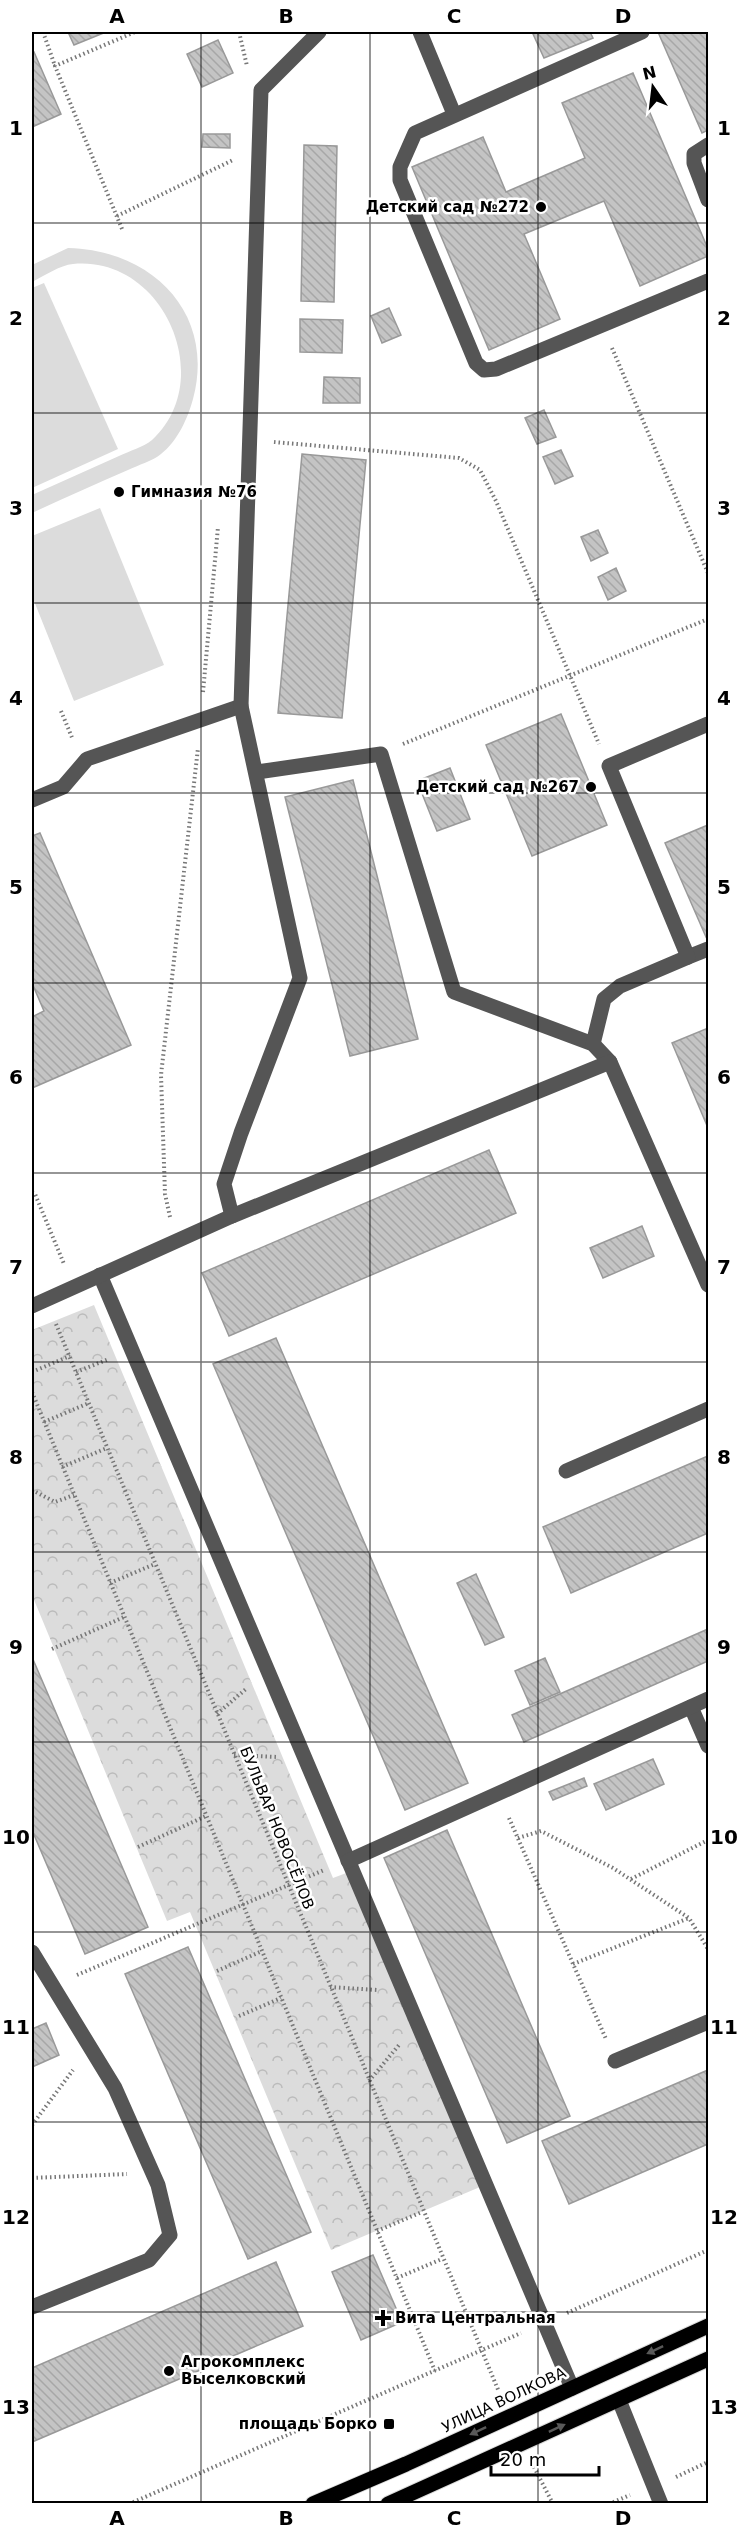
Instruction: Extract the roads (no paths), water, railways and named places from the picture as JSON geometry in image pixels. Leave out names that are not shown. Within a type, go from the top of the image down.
[{"type":"main road","name":"УЛИЦА ВОЛКОВА","points":[[313,2504],[708,2326]]},
{"type":"main road","points":[[388,2504],[708,2359]]},
{"type":"lane","points":[[232,1216],[224,1184],[300,978],[241,706],[261,90],[319,32]]},
{"type":"lane","points":[[420,32],[454,114]]},
{"type":"lane","points":[[642,32],[415,133],[399,173],[476,363],[484,370],[496,369],[708,281]]},
{"type":"lane","points":[[708,145],[694,154],[694,163],[708,200]]},
{"type":"lane","points":[[32,800],[63,787],[87,759],[241,706]]},
{"type":"lane","points":[[688,957],[609,765],[708,724]]},
{"type":"lane","points":[[257,772],[381,754],[454,992],[593,1044],[610,1062],[708,1285]]},
{"type":"lane","points":[[593,1044],[604,999],[620,986],[708,949]]},
{"type":"lane","points":[[32,1306],[232,1216],[610,1062]]},
{"type":"lane","points":[[100,1275],[572,2388]]},
{"type":"lane","points":[[566,1471],[708,1409]]},
{"type":"lane","points":[[348,1860],[708,1699]]},
{"type":"lane","points":[[691,1707],[708,1746]]},
{"type":"lane","points":[[32,1952],[115,2088],[153,2173],[170,2235],[149,2260],[32,2307]]},
{"type":"lane","points":[[615,2061],[708,2022]]},
{"type":"lane","points":[[619,2400],[661,2504]]},
{"type":"place","name":"Детский сад №272","points":[[541,207]]},
{"type":"place","name":"Гимназия №76","points":[[119,492]]},
{"type":"place","name":"Детский сад №267","points":[[591,787]]},
{"type":"place","name":"Вита Центральная","points":[[383,2318]]},
{"type":"place","name":"Агрокомплекс Выселковский","points":[[169,2371]]},
{"type":"place","name":"площадь Борко","points":[[389,2424]]}]
